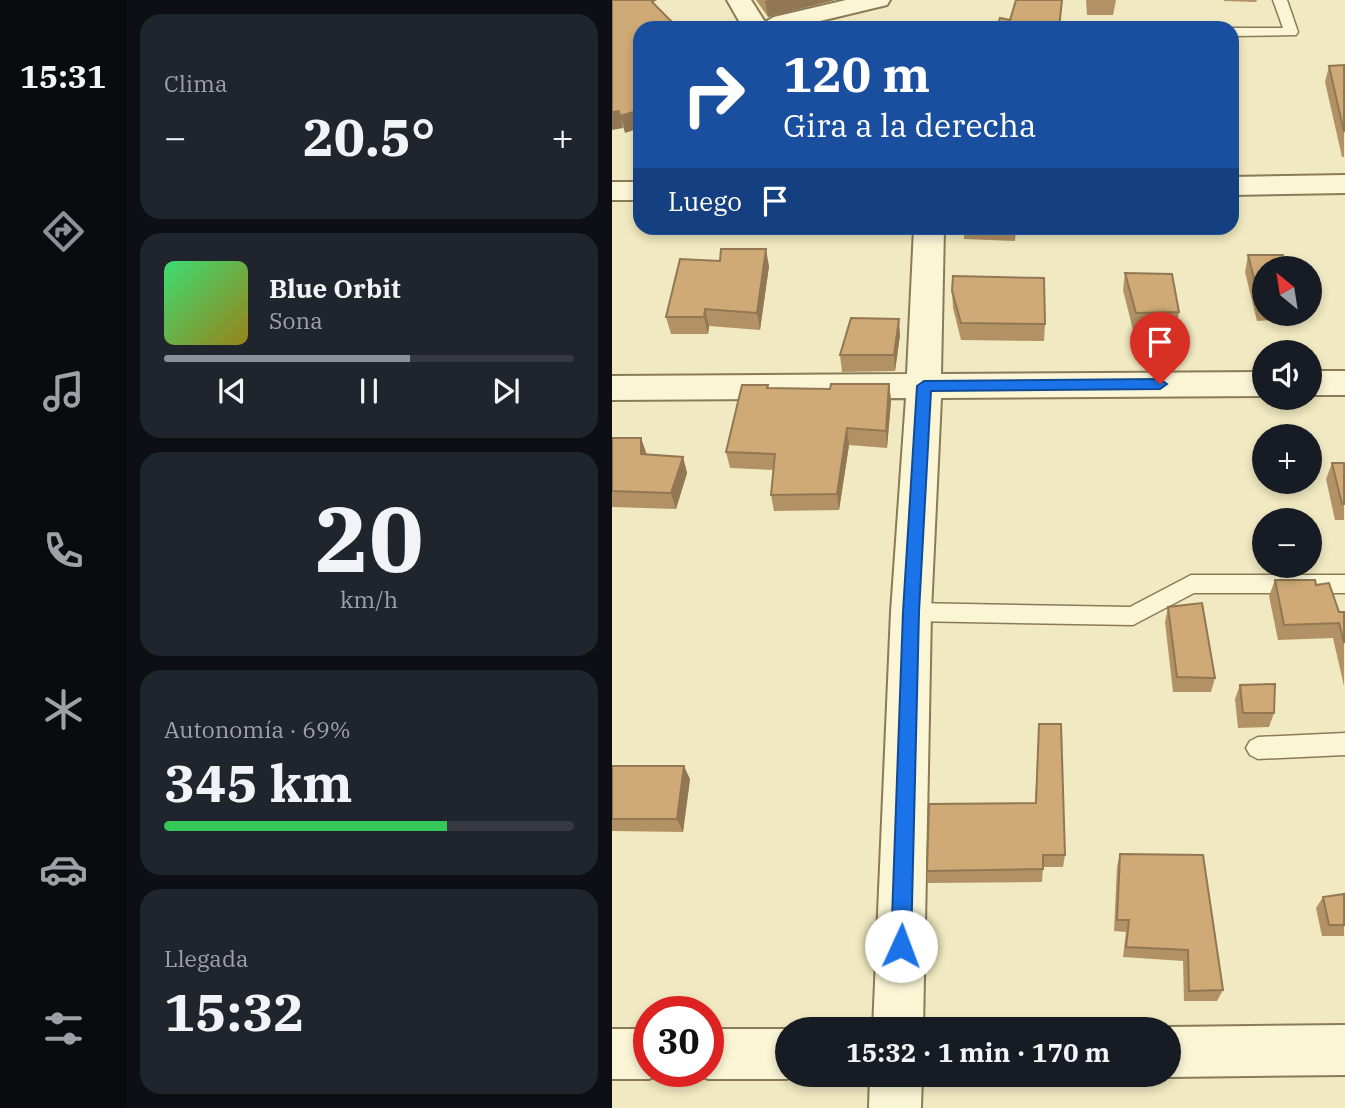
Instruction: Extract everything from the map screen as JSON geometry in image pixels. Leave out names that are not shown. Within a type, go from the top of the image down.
[{"type":"street","points":[[739,0],[752,21]]},
{"type":"street","points":[[788,21],[878,0]]},
{"type":"street","points":[[1239,186],[1345,184]]},
{"type":"street","points":[[612,191],[633,191]]},
{"type":"street","points":[[898,1017],[911,612],[924,386],[929,235]]},
{"type":"street","points":[[1322,383],[1345,383]]},
{"type":"street","points":[[612,388],[1252,384]]},
{"type":"street","points":[[1181,1052],[1345,1050]]},
{"type":"street","points":[[612,1054],[633,1054]]},
{"type":"street","points":[[724,1054],[775,1054]]},
{"type":"street","points":[[895,1108],[896,1087]]},
{"type":"lane","points":[[1239,32],[1291,32],[1280,0]]},
{"type":"lane","points":[[911,612],[1133,616],[1191,584],[1345,584]]},
{"type":"lane","points":[[1258,748],[1345,744]]},
{"type":"building","points":[[612,0],[655,0],[652,2],[671,21],[633,21],[633,112],[620,116],[619,111],[612,112]]},
{"type":"building","points":[[1016,0],[1062,0],[1060,21],[999,21],[1000,18],[1010,20]]},
{"type":"building","points":[[1344,65],[1344,132],[1329,66]]},
{"type":"building","points":[[721,249],[766,249],[757,313],[705,309],[704,317],[666,317],[680,259],[720,261]]},
{"type":"building","points":[[1248,255],[1283,255],[1252,256],[1252,270]]},
{"type":"building","points":[[1125,273],[1172,274],[1179,312],[1136,313]]},
{"type":"building","points":[[953,276],[1044,278],[1045,324],[961,323],[952,291]]},
{"type":"building","points":[[851,318],[899,319],[894,355],[840,355]]},
{"type":"building","points":[[831,384],[889,384],[886,431],[847,428],[837,494],[771,495],[775,454],[726,452],[742,385],[830,389]]},
{"type":"building","points":[[612,438],[641,438],[641,454],[683,457],[671,493],[612,491]]},
{"type":"building","points":[[1332,463],[1344,463],[1344,504],[1342,504]]},
{"type":"building","points":[[1275,580],[1315,580],[1316,585],[1329,583],[1339,612],[1344,612],[1344,643],[1339,623],[1284,625]]},
{"type":"building","points":[[1202,603],[1215,678],[1177,677],[1168,607]]},
{"type":"building","points":[[1275,684],[1274,713],[1243,713],[1240,685]]},
{"type":"building","points":[[1039,724],[1061,724],[1065,855],[1043,855],[1043,869],[927,871],[929,804],[1036,803]]},
{"type":"building","points":[[612,766],[684,766],[677,819],[612,819]]},
{"type":"building","points":[[1120,854],[1203,855],[1223,990],[1189,991],[1188,950],[1126,947],[1129,920],[1117,920]]},
{"type":"building","points":[[1344,894],[1344,925],[1329,925],[1323,897]]},
{"type":"route","points":[[901,946],[911,612],[924,386],[1160,384]]}]
